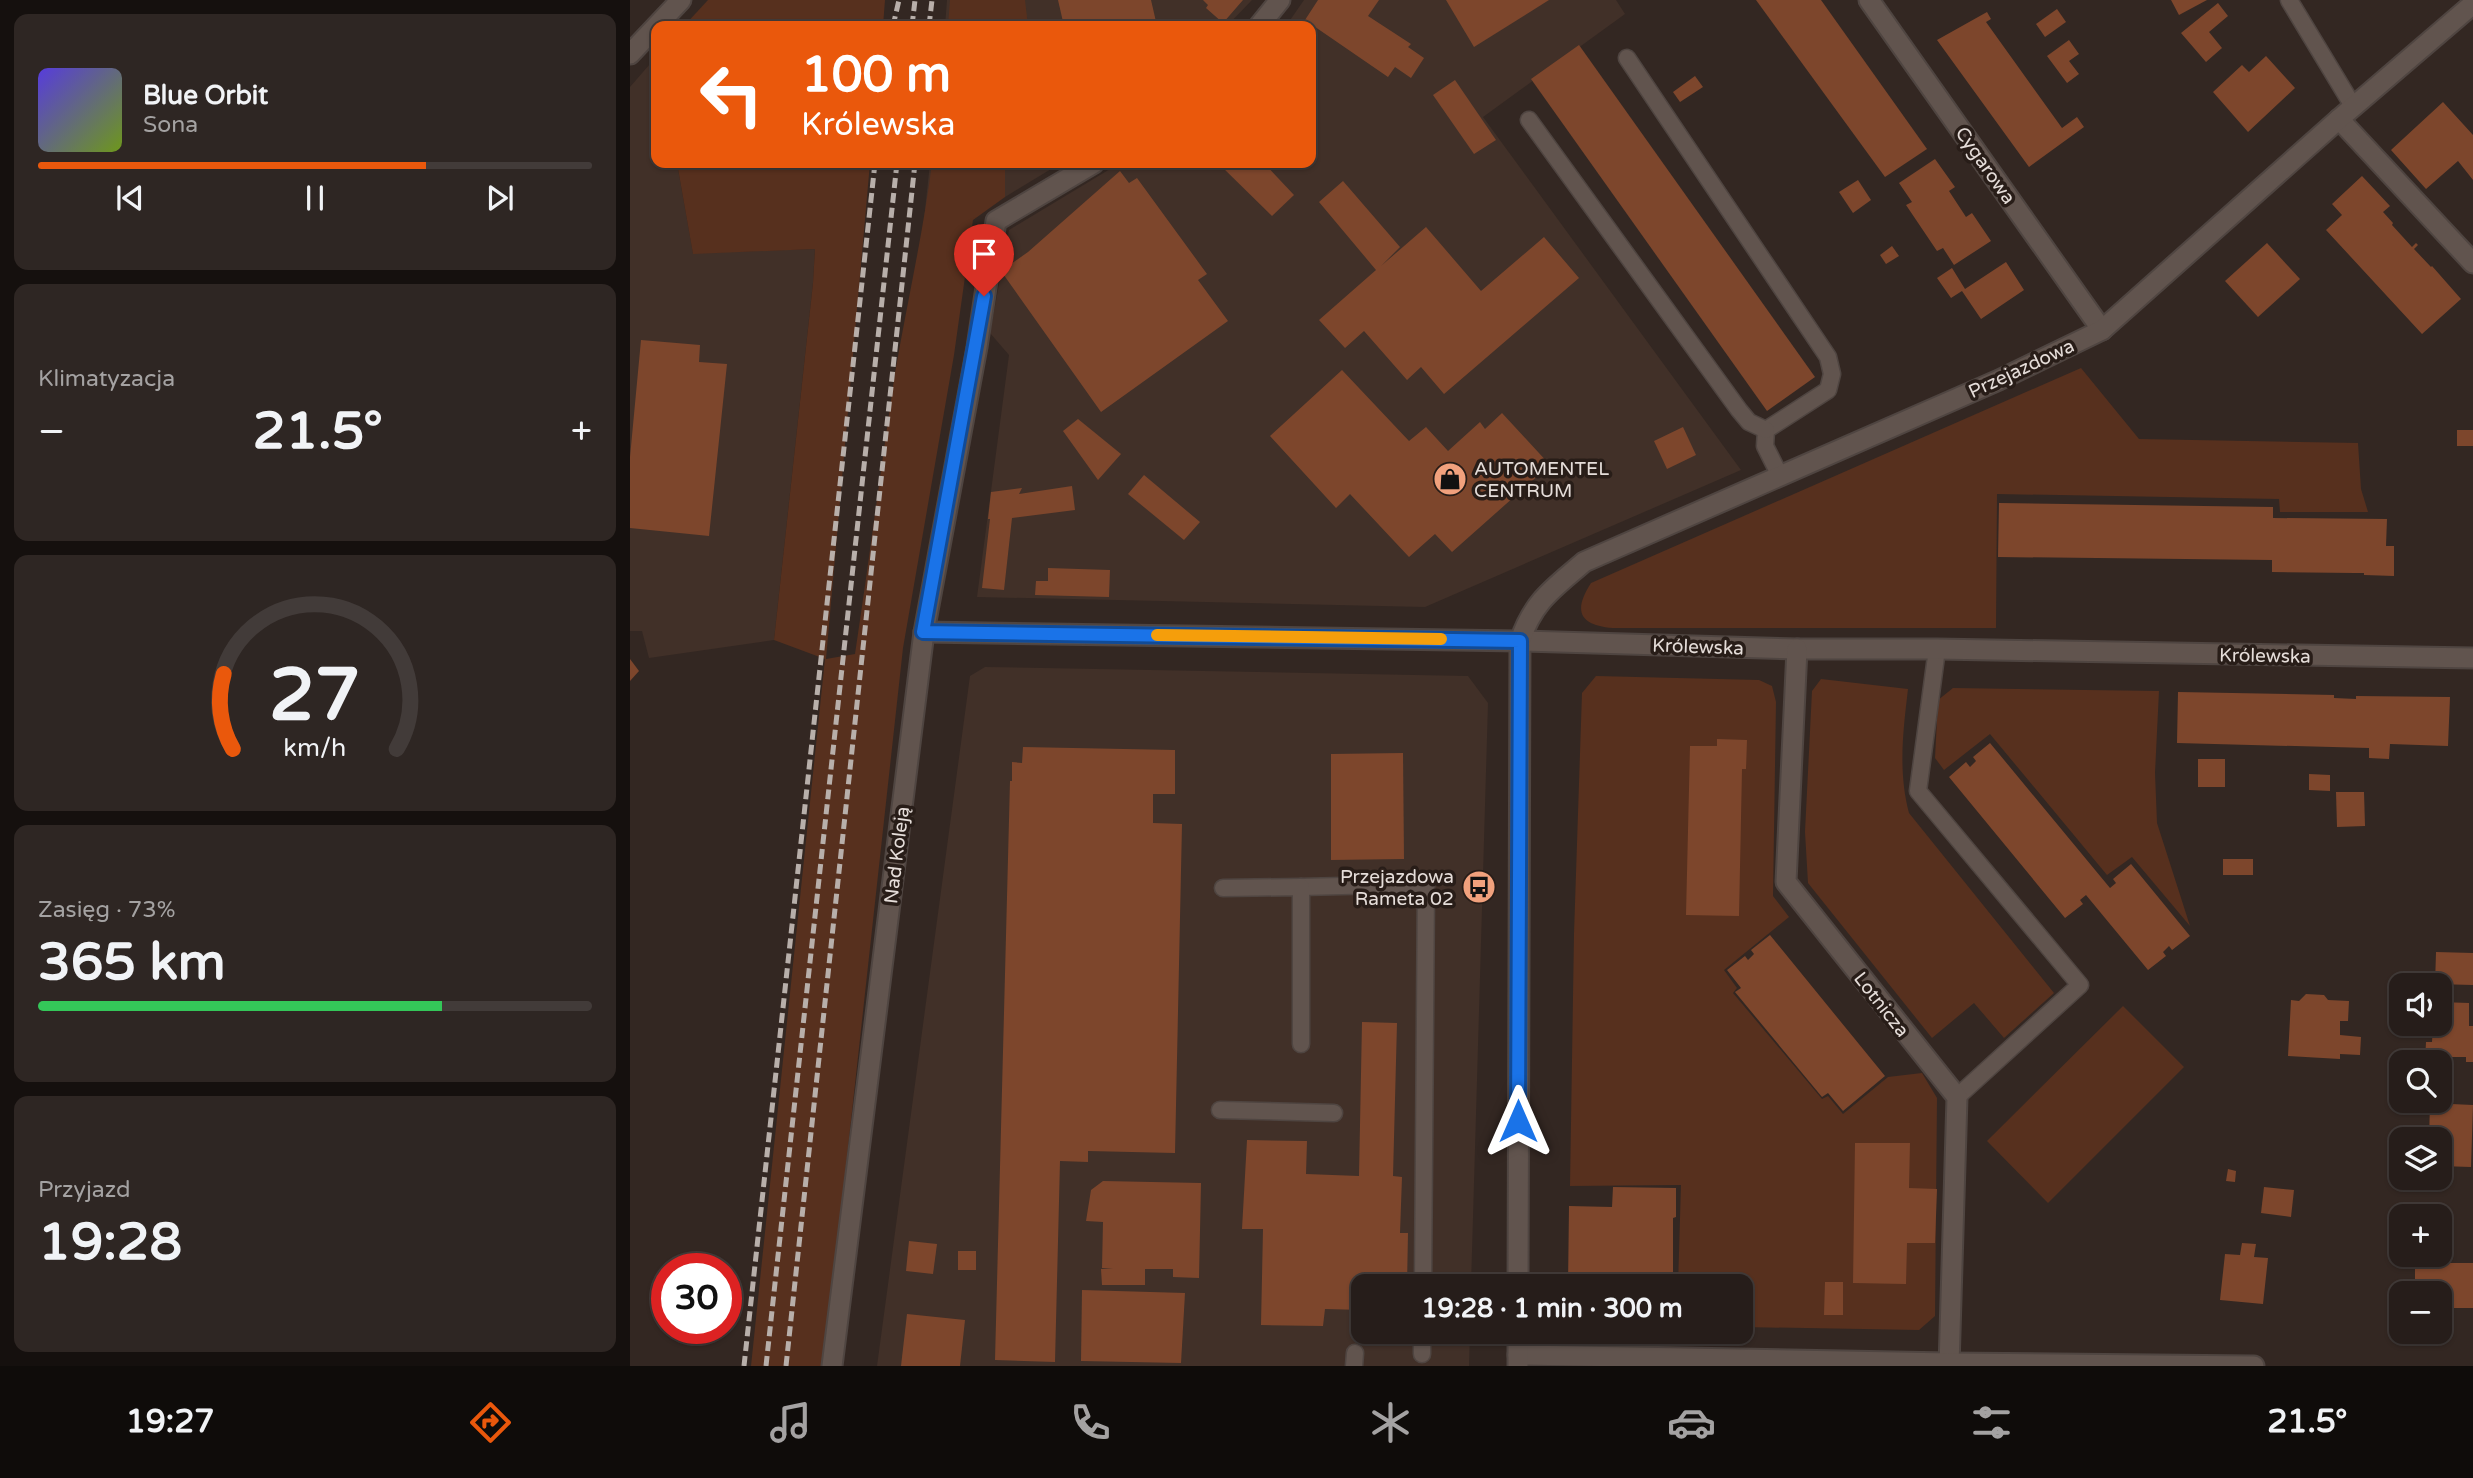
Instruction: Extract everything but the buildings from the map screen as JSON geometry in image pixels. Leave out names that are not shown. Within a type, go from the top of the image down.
[{"type":"street","points":[[661,21],[681,0]]},
{"type":"street","points":[[1263,21],[1280,0]]},
{"type":"street","name":"Cygarowa","points":[[1869,0],[2102,330]]},
{"type":"street","name":"Przejazdowa","points":[[1520,641],[1526,623],[1539,600],[1584,562],[1999,380],[2102,330],[2473,4]]},
{"type":"street","points":[[630,54],[651,32]]},
{"type":"street","points":[[2346,113],[2473,263]]},
{"type":"street","name":"Nad Koleją","points":[[832,1366],[923,632],[976,347],[996,221],[1086,168]]},
{"type":"street","name":"Królewska","points":[[923,632],[1520,641],[1797,649],[2473,658]]},
{"type":"street","points":[[1518,1274],[1520,641]]},
{"type":"street","name":"Lotnicza","points":[[1797,649],[1786,882],[1956,1097]]},
{"type":"street","points":[[1949,1365],[1956,1097]]},
{"type":"street","points":[[1518,1360],[2254,1366]]},
{"type":"lane","points":[[2289,0],[2346,113]]},
{"type":"lane","points":[[1529,120],[1739,410],[1756,427],[1766,430],[1828,390],[1832,374],[1828,357],[1627,58]]},
{"type":"lane","points":[[1766,430],[1765,446],[1780,476]]},
{"type":"lane","points":[[1937,649],[1918,791],[2080,985],[1956,1097]]},
{"type":"lane","points":[[1223,888],[1426,884],[1423,1274]]},
{"type":"lane","points":[[1301,887],[1301,1044]]},
{"type":"lane","points":[[1220,1110],[1334,1113]]},
{"type":"lane","points":[[1422,1344],[1422,1354]]},
{"type":"shaded area","points":[[708,0],[885,0],[883,21],[689,21]]},
{"type":"shaded area","points":[[947,0],[1252,0],[1232,21],[945,21]]},
{"type":"shaded area","points":[[950,0],[1025,0],[1027,21],[948,21]]},
{"type":"shaded area","points":[[1304,0],[1616,0],[1625,14],[1483,117],[1741,470],[1425,607],[977,597],[1009,355],[990,333],[1009,230],[1112,168],[1316,168],[1316,21],[1289,21]]},
{"type":"shaded area","points":[[651,63],[651,168],[678,168],[693,253],[815,249],[774,640],[649,658],[642,631],[630,631],[630,87]]},
{"type":"shaded area","points":[[678,168],[870,168],[826,659],[855,654],[895,373],[931,168],[1005,168],[1005,197],[973,220],[954,355],[903,648],[824,1366],[751,1366],[825,659],[774,640],[815,249],[693,254]]},
{"type":"shaded area","points":[[929,168],[1053,168],[1005,197],[923,229]]},
{"type":"shaded area","points":[[2081,368],[2139,439],[2358,443],[2361,489],[2368,512],[2280,512],[2279,499],[1997,494],[1996,628],[1613,628],[1593,624],[1583,615],[1582,601],[1591,583]]},
{"type":"shaded area","points":[[985,667],[1468,676],[1488,703],[1471,1274],[1351,1274],[1351,1344],[1470,1344],[1469,1366],[877,1366],[970,676]]},
{"type":"shaded area","points":[[1596,676],[1759,680],[1772,686],[1776,702],[1773,896],[1789,917],[1724,970],[1737,988],[1733,993],[1822,1099],[1828,1096],[1843,1114],[1888,1077],[1922,1073],[1937,1098],[1935,1316],[1919,1330],[1753,1327],[1753,1274],[1678,1274],[1681,1185],[1570,1186],[1574,934],[1582,693]]},
{"type":"shaded area","points":[[1821,679],[1908,689],[1903,767],[1909,813],[2054,993],[2004,1038],[1974,1003],[1932,1038],[1808,883],[1805,832],[1812,691]]},
{"type":"shaded area","points":[[1953,688],[2159,691],[2155,773],[2157,823],[2190,926],[2132,857],[2107,875],[1990,734],[1944,770],[1935,758],[1938,700]]},
{"type":"shaded area","points":[[2123,1006],[2184,1067],[2048,1203],[1987,1141]]},
{"type":"railway","points":[[894,21],[899,0]]},
{"type":"railway","points":[[913,21],[915,0]]},
{"type":"railway","points":[[930,21],[932,0]]},
{"type":"railway","points":[[744,1366],[874,168]]},
{"type":"railway","points":[[766,1366],[896,168]]},
{"type":"railway","points":[[786,1366],[914,168]]},
{"type":"slow traffic","points":[[1157,635],[1441,639]]},
{"type":"place","name":"AUTOMENTEL CENTRUM","points":[[1450,479]]},
{"type":"place","name":"Przejazdowa Rameta 02","points":[[1479,887]]},
{"type":"route","points":[[984,296],[923,632],[1520,641],[1518,1121]]}]
